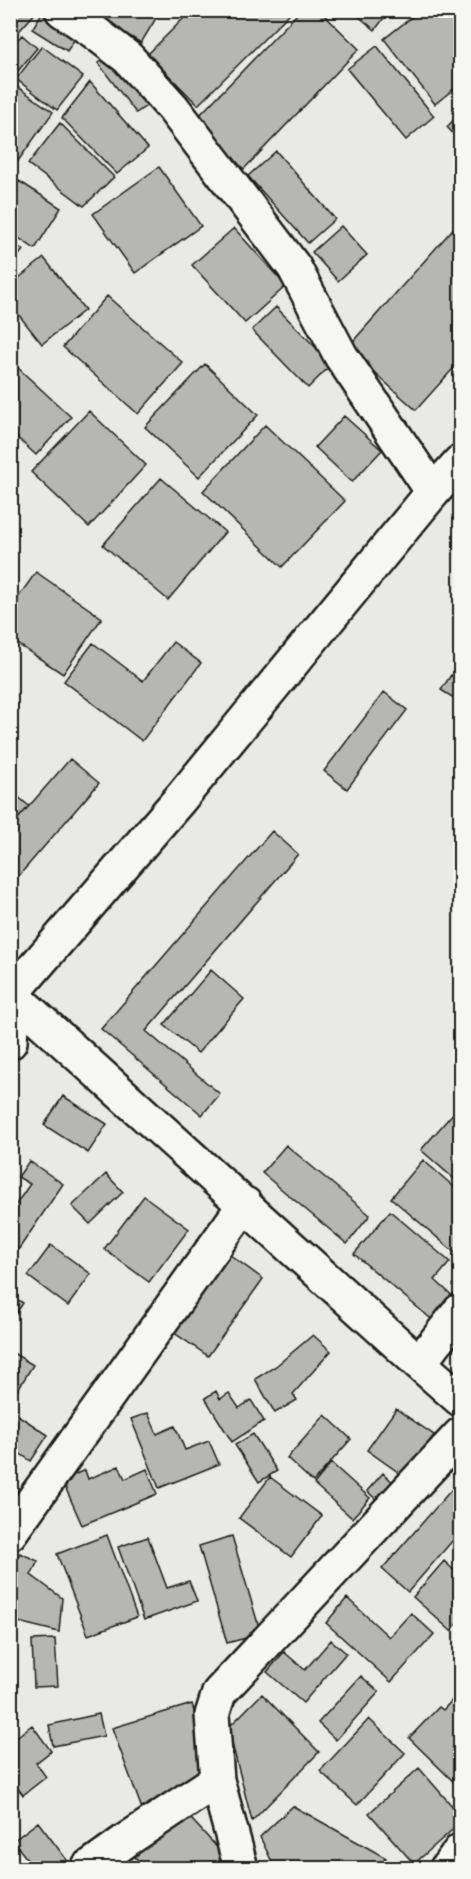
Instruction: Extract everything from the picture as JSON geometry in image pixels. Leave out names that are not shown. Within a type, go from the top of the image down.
[{"type":"street","points":[[62,10],[128,58],[173,108],[294,267],[341,356],[433,492]]},
{"type":"street","points":[[10,1042],[11,994],[180,799],[460,462]]},
{"type":"street","points":[[11,994],[460,1399]]},
{"type":"street","points":[[10,1533],[245,1204]]},
{"type":"street","points":[[418,1363],[460,1311]]},
{"type":"street","points":[[241,1869],[218,1780],[212,1715],[219,1693],[460,1435]]},
{"type":"street","points":[[88,1869],[128,1839],[218,1780]]},
{"type":"street","points":[[447,1869],[460,1851]]},
{"type":"building","points":[[10,10],[38,10],[12,39],[10,38]]},
{"type":"building","points":[[44,10],[80,31],[67,51],[32,29]]},
{"type":"building","points":[[90,10],[161,10],[141,43],[89,12]]},
{"type":"building","points":[[192,10],[293,10],[198,105],[148,54]]},
{"type":"building","points":[[301,10],[319,10],[359,49],[244,169],[194,121]]},
{"type":"building","points":[[351,10],[390,10],[375,30]]},
{"type":"building","points":[[421,10],[460,10],[460,84],[435,104],[384,39]]},
{"type":"building","points":[[22,35],[37,48],[13,77],[10,75],[10,48]]},
{"type":"building","points":[[42,46],[83,77],[57,110],[16,79]]},
{"type":"building","points":[[377,46],[434,116],[406,140],[347,69]]},
{"type":"building","points":[[115,51],[152,102],[136,113],[98,63]]},
{"type":"building","points":[[90,82],[148,148],[117,174],[62,118]]},
{"type":"building","points":[[12,83],[53,112],[18,161],[10,156]]},
{"type":"building","points":[[460,113],[460,141],[447,127]]},
{"type":"building","points":[[60,123],[114,177],[84,206],[28,164]]},
{"type":"building","points":[[276,151],[335,219],[308,243],[248,176]]},
{"type":"building","points":[[159,167],[201,226],[135,273],[93,214]]},
{"type":"building","points":[[19,181],[61,208],[35,249],[10,232],[10,194]]},
{"type":"building","points":[[460,221],[460,361],[416,410],[347,348]]},
{"type":"building","points":[[341,226],[367,255],[338,281],[312,252]]},
{"type":"building","points":[[234,228],[286,286],[245,323],[192,265]]},
{"type":"building","points":[[10,241],[23,250],[10,267]]},
{"type":"building","points":[[44,258],[85,310],[42,344],[10,304],[10,285]]},
{"type":"building","points":[[107,296],[183,363],[138,414],[63,347]]},
{"type":"building","points":[[276,307],[332,364],[308,388],[252,330]]},
{"type":"building","points":[[205,364],[258,415],[199,477],[145,427]]},
{"type":"building","points":[[17,367],[71,417],[36,455],[10,431],[10,374]]},
{"type":"building","points":[[89,411],[146,465],[89,527],[31,472]]},
{"type":"building","points":[[344,416],[382,450],[352,482],[315,447]]},
{"type":"building","points":[[265,425],[345,501],[282,567],[203,491]]},
{"type":"building","points":[[161,478],[225,532],[168,600],[103,545]]},
{"type":"building","points":[[36,572],[102,618],[63,674],[10,639],[10,609]]},
{"type":"building","points":[[173,642],[201,663],[142,741],[64,681],[93,643],[143,681]]},
{"type":"building","points":[[451,675],[460,679],[460,702],[441,690]]},
{"type":"building","points":[[384,692],[407,710],[347,789],[324,771]]},
{"type":"building","points":[[70,759],[99,783],[10,886],[10,828]]},
{"type":"building","points":[[10,790],[29,806],[10,828]]},
{"type":"building","points":[[272,831],[298,854],[146,1031],[220,1094],[202,1115],[101,1029]]},
{"type":"building","points":[[211,970],[244,999],[198,1053],[164,1025]]},
{"type":"building","points":[[63,1096],[107,1124],[88,1153],[44,1125]]},
{"type":"building","points":[[455,1111],[460,1116],[460,1184],[421,1150]]},
{"type":"building","points":[[286,1145],[370,1215],[347,1244],[262,1173]]},
{"type":"building","points":[[423,1160],[460,1192],[460,1257],[391,1198]]},
{"type":"building","points":[[29,1161],[63,1184],[10,1262],[10,1213],[30,1184],[18,1177]]},
{"type":"building","points":[[106,1174],[123,1192],[90,1224],[72,1206]]},
{"type":"building","points":[[144,1196],[189,1229],[149,1282],[104,1249]]},
{"type":"building","points":[[390,1211],[450,1262],[435,1280],[456,1299],[436,1323],[354,1254]]},
{"type":"building","points":[[51,1245],[91,1274],[68,1306],[28,1276]]},
{"type":"building","points":[[226,1252],[263,1279],[208,1356],[170,1330]]},
{"type":"building","points":[[10,1295],[23,1303],[10,1323]]},
{"type":"building","points":[[313,1335],[331,1351],[293,1394],[297,1400],[275,1413],[255,1379],[276,1366]]},
{"type":"building","points":[[10,1351],[33,1365],[17,1391],[10,1387]]},
{"type":"building","points":[[216,1391],[220,1399],[229,1393],[239,1408],[251,1400],[264,1421],[232,1442],[205,1398]]},
{"type":"building","points":[[396,1409],[434,1435],[405,1477],[367,1450]]},
{"type":"building","points":[[10,1410],[48,1435],[31,1461],[10,1447]]},
{"type":"building","points":[[148,1413],[157,1434],[175,1426],[185,1450],[209,1441],[219,1464],[159,1488],[131,1419]]},
{"type":"building","points":[[325,1415],[351,1439],[313,1482],[287,1458]]},
{"type":"building","points":[[253,1434],[277,1471],[259,1482],[235,1445]]},
{"type":"building","points":[[331,1463],[370,1498],[352,1518],[314,1484]]},
{"type":"building","points":[[119,1466],[125,1479],[147,1469],[157,1494],[82,1525],[62,1480],[85,1470],[88,1479]]},
{"type":"building","points":[[383,1473],[401,1490],[385,1508],[367,1491]]},
{"type":"building","points":[[270,1477],[322,1516],[291,1557],[239,1518]]},
{"type":"building","points":[[452,1489],[460,1497],[460,1532],[408,1592],[382,1569]]},
{"type":"building","points":[[107,1535],[137,1617],[88,1635],[57,1554]]},
{"type":"building","points":[[232,1536],[261,1634],[227,1643],[199,1546]]},
{"type":"building","points":[[148,1537],[167,1588],[189,1581],[197,1601],[144,1620],[118,1547]]},
{"type":"building","points":[[20,1553],[38,1561],[31,1575],[62,1598],[59,1632],[10,1620],[10,1570]]},
{"type":"building","points":[[444,1561],[460,1576],[460,1620],[451,1631],[413,1597]]},
{"type":"building","points":[[347,1598],[389,1637],[411,1613],[434,1634],[391,1682],[326,1623]]},
{"type":"building","points":[[55,1639],[58,1686],[34,1687],[32,1640]]},
{"type":"building","points":[[331,1640],[346,1653],[303,1703],[267,1672],[284,1652],[305,1670]]},
{"type":"building","points":[[361,1676],[379,1692],[336,1740],[318,1723]]},
{"type":"building","points":[[460,1692],[460,1788],[409,1738],[439,1707],[443,1710]]},
{"type":"building","points":[[262,1694],[319,1752],[252,1821],[228,1728]]},
{"type":"building","points":[[192,1704],[211,1773],[142,1809],[112,1728]]},
{"type":"building","points":[[99,1714],[104,1736],[53,1746],[49,1725]]},
{"type":"building","points":[[369,1719],[405,1753],[357,1805],[320,1771]]},
{"type":"building","points":[[32,1725],[51,1751],[36,1763],[46,1777],[23,1795],[10,1778],[10,1742]]},
{"type":"building","points":[[419,1768],[460,1815],[460,1823],[414,1864],[369,1813]]},
{"type":"building","points":[[293,1806],[386,1858],[376,1868],[275,1868],[260,1837]]},
{"type":"building","points":[[182,1809],[225,1856],[212,1868],[146,1868],[133,1855]]},
{"type":"building","points":[[38,1822],[73,1868],[34,1868],[13,1841]]},
{"type":"building","points":[[122,1854],[136,1868],[106,1868]]}]
